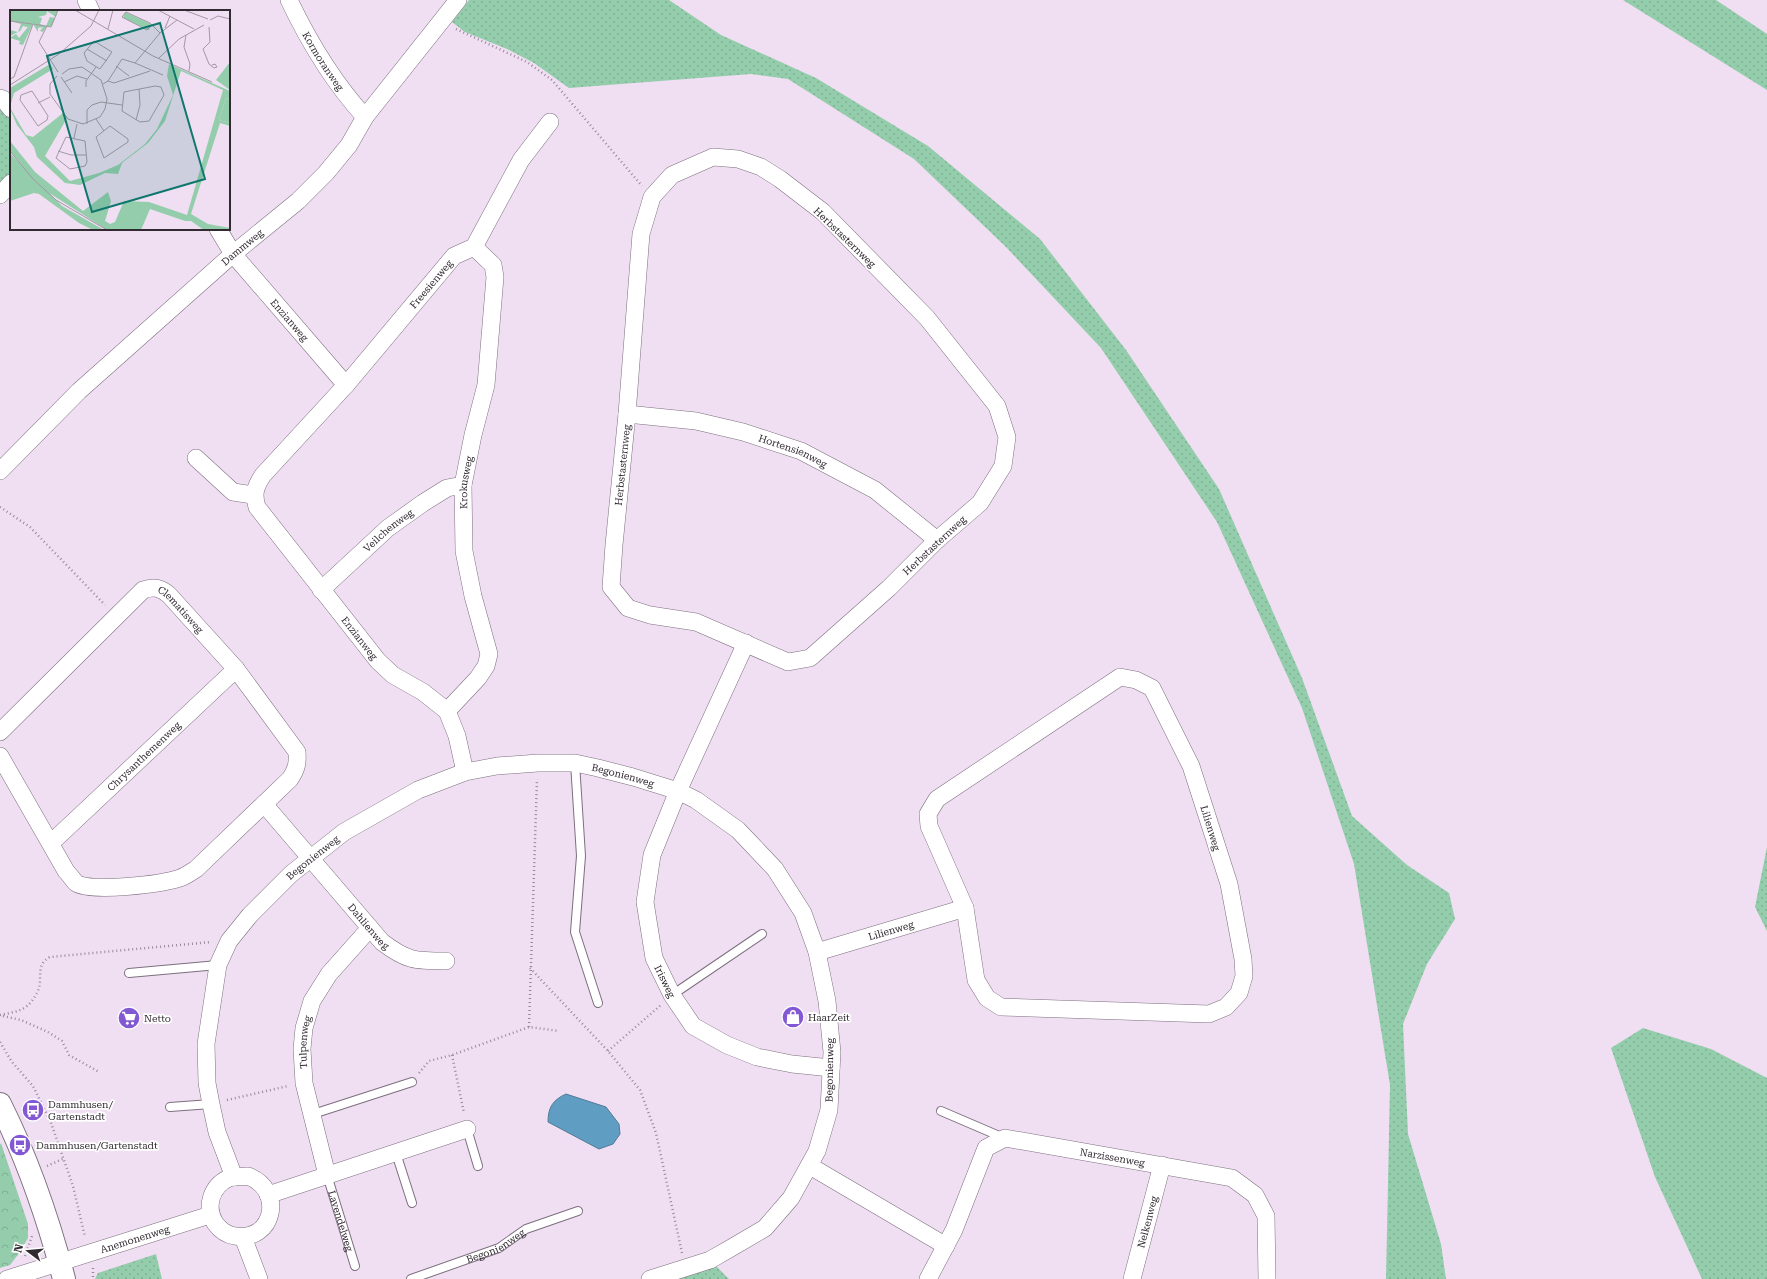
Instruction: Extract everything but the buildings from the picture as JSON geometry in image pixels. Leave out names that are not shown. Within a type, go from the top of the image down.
[{"type":"street","points":[[86,0],[91,10]]},
{"type":"street","name":"Kormoranweg","points":[[288,0],[329,72],[345,94],[365,117]]},
{"type":"street","name":"Dammweg","points":[[0,471],[79,391],[233,254],[298,201],[326,173],[349,145],[365,117],[458,0]]},
{"type":"street","points":[[474,247],[521,160],[550,122]]},
{"type":"street","name":"Herbstasternweg","points":[[713,157],[738,159],[761,167],[823,212],[926,318],[997,406],[1007,437],[1003,466],[980,503],[937,540],[889,588],[810,658],[788,662],[696,622],[650,615],[628,608],[611,587],[627,414],[641,234],[652,197],[672,175],[713,157]]},
{"type":"street","points":[[0,195],[10,184]]},
{"type":"street","name":"Enzianweg","points":[[219,230],[233,254],[346,385]]},
{"type":"street","name":"Freesienweg","points":[[346,385],[454,256],[474,247]]},
{"type":"street","name":"Krokusweg","points":[[447,711],[478,678],[486,666],[489,654],[473,596],[464,551],[463,485],[472,434],[486,385],[495,277],[492,265],[474,247]]},
{"type":"street","points":[[196,458],[233,492],[253,495],[256,484],[263,475],[346,385]]},
{"type":"street","name":"Hortensienweg","points":[[627,414],[696,421],[743,432],[800,451],[875,490],[937,540]]},
{"type":"street","name":"Veilchenweg","points":[[321,590],[388,528],[447,488],[463,485]]},
{"type":"street","name":"Enzianweg","points":[[253,495],[257,507],[378,661],[393,675],[423,692],[447,711],[457,736],[465,772]]},
{"type":"street","name":"Clematisweg","points":[[0,732],[144,590],[151,587],[163,590],[236,669],[297,752],[296,770],[290,779],[196,869],[182,878],[163,883],[135,886],[89,886],[77,883],[66,871],[0,756]]},
{"type":"street","points":[[678,791],[746,643]]},
{"type":"street","name":"Chrysanthemenweg","points":[[51,843],[236,669]]},
{"type":"street","name":"Lilienweg","points":[[1120,677],[1136,680],[1152,688],[1192,766],[1229,884],[1243,959],[1244,976],[1239,993],[1226,1007],[1209,1014],[1001,1007],[987,998],[976,980],[965,908],[929,826],[928,814],[937,799],[1120,677]]},
{"type":"street","name":"Begonienweg","points":[[234,1177],[218,1132],[211,1104],[207,1083],[206,1044],[218,965],[229,941],[250,915],[291,874],[344,832],[418,790],[465,772],[497,766],[538,763],[575,763],[633,776],[678,791],[696,800],[738,830],[775,869],[803,913],[816,952],[827,1001],[832,1052],[829,1110],[817,1151],[791,1198],[765,1228],[710,1260],[650,1279]]},
{"type":"street","name":"Irisweg","points":[[678,791],[652,855],[645,902],[654,958],[672,995],[694,1026],[727,1045],[757,1057],[792,1064],[831,1068]]},
{"type":"street","points":[[264,804],[310,859]]},
{"type":"street","name":"Dahlienweg","points":[[310,859],[382,942],[403,957],[421,961],[446,962]]},
{"type":"street","name":"Lilienweg","points":[[816,952],[965,908]]},
{"type":"street","name":"Tulpenweg","points":[[327,1175],[313,1114],[304,1083],[302,1049],[304,1028],[312,1001],[329,974],[370,928]]},
{"type":"street","points":[[0,1104],[30,1172],[51,1232],[62,1271]]},
{"type":"street","points":[[268,1195],[467,1128]]},
{"type":"street","points":[[928,1279],[946,1246],[986,1148],[1004,1138]]},
{"type":"street","name":"Narzissenweg","points":[[1004,1138],[1232,1178],[1255,1195],[1266,1216],[1267,1279]]},
{"type":"street","name":"Nelkenweg","points":[[1132,1279],[1162,1165]]},
{"type":"street","points":[[810,1166],[946,1246]]},
{"type":"street","points":[[248,1176],[254,1179],[263,1185],[268,1195],[271,1205],[270,1216],[265,1225],[254,1234],[244,1237],[228,1235],[218,1227],[210,1215],[211,1198],[217,1187],[222,1182],[234,1177],[248,1176]]},
{"type":"street","name":"Anemonenweg","points":[[7,1279],[62,1271],[89,1254],[210,1215]]},
{"type":"street","points":[[244,1237],[259,1279]]},
{"type":"lane","points":[[575,763],[581,856],[575,932],[598,1003]]},
{"type":"lane","points":[[672,995],[762,934]]},
{"type":"lane","points":[[129,973],[218,965]]},
{"type":"lane","points":[[313,1114],[412,1082]]},
{"type":"lane","points":[[170,1107],[211,1104]]},
{"type":"lane","points":[[941,1111],[1004,1138]]},
{"type":"lane","points":[[467,1128],[478,1166]]},
{"type":"lane","points":[[396,1153],[412,1203]]},
{"type":"lane","name":"Lavendelweg","points":[[327,1175],[355,1266]]},
{"type":"lane","name":"Begonienweg","points":[[411,1279],[499,1248],[526,1229],[578,1211]]},
{"type":"path","points":[[444,19],[458,31],[501,48],[527,62],[552,80],[652,197]]},
{"type":"path","points":[[0,507],[30,527],[117,617]]},
{"type":"path","points":[[529,1027],[538,763]]},
{"type":"path","points":[[0,1015],[21,1009],[32,1001],[39,988],[41,966],[50,957],[229,941]]},
{"type":"path","points":[[530,968],[608,1051],[640,1090],[656,1133],[685,1268]]},
{"type":"path","points":[[608,1051],[672,995]]},
{"type":"path","points":[[0,1015],[21,1020],[48,1032],[62,1041],[69,1055],[99,1072]]},
{"type":"path","points":[[412,1082],[429,1061],[452,1055],[529,1027],[559,1031]]},
{"type":"path","points":[[0,1042],[12,1062],[33,1086],[51,1123],[73,1186],[93,1270],[93,1279]]},
{"type":"path","points":[[452,1055],[467,1128]]},
{"type":"path","points":[[211,1104],[304,1083]]},
{"type":"green space","points":[[469,0],[669,0],[721,35],[816,78],[928,146],[1040,239],[1126,350],[1219,489],[1302,678],[1352,816],[1407,865],[1449,893],[1455,919],[1427,964],[1403,1024],[1408,1134],[1441,1244],[1446,1279],[1386,1279],[1390,1085],[1354,864],[1302,708],[1217,522],[1101,348],[1006,247],[914,159],[788,79],[751,74],[569,88],[534,63],[507,49],[465,32],[452,22]]},
{"type":"green space","points":[[1623,0],[1716,0],[1767,34],[1767,90]]},
{"type":"green space","points":[[0,98],[10,108],[10,184],[0,195]]},
{"type":"green space","points":[[1767,847],[1767,931],[1755,907]]},
{"type":"green space","points":[[1643,1028],[1711,1049],[1767,1078],[1767,1279],[1702,1279],[1655,1177],[1611,1048]]},
{"type":"green space","points":[[1,1143],[28,1224],[28,1238],[10,1265],[0,1268],[0,1145]]},
{"type":"green space","points":[[156,1254],[162,1279],[95,1279],[98,1273]]},
{"type":"green space","points":[[710,1260],[729,1279],[650,1279]]},
{"type":"water","points":[[566,1094],[606,1107],[619,1124],[620,1134],[613,1144],[599,1149],[548,1122],[550,1108],[558,1099]]},
{"type":"place","name":"HaarZeit","points":[[793,1017]]},
{"type":"place","name":"Netto","points":[[129,1018]]},
{"type":"place","name":"Dammhusen/ Gartenstadt","points":[[33,1110]]},
{"type":"place","name":"Dammhusen/Gartenstadt","points":[[20,1145]]}]
